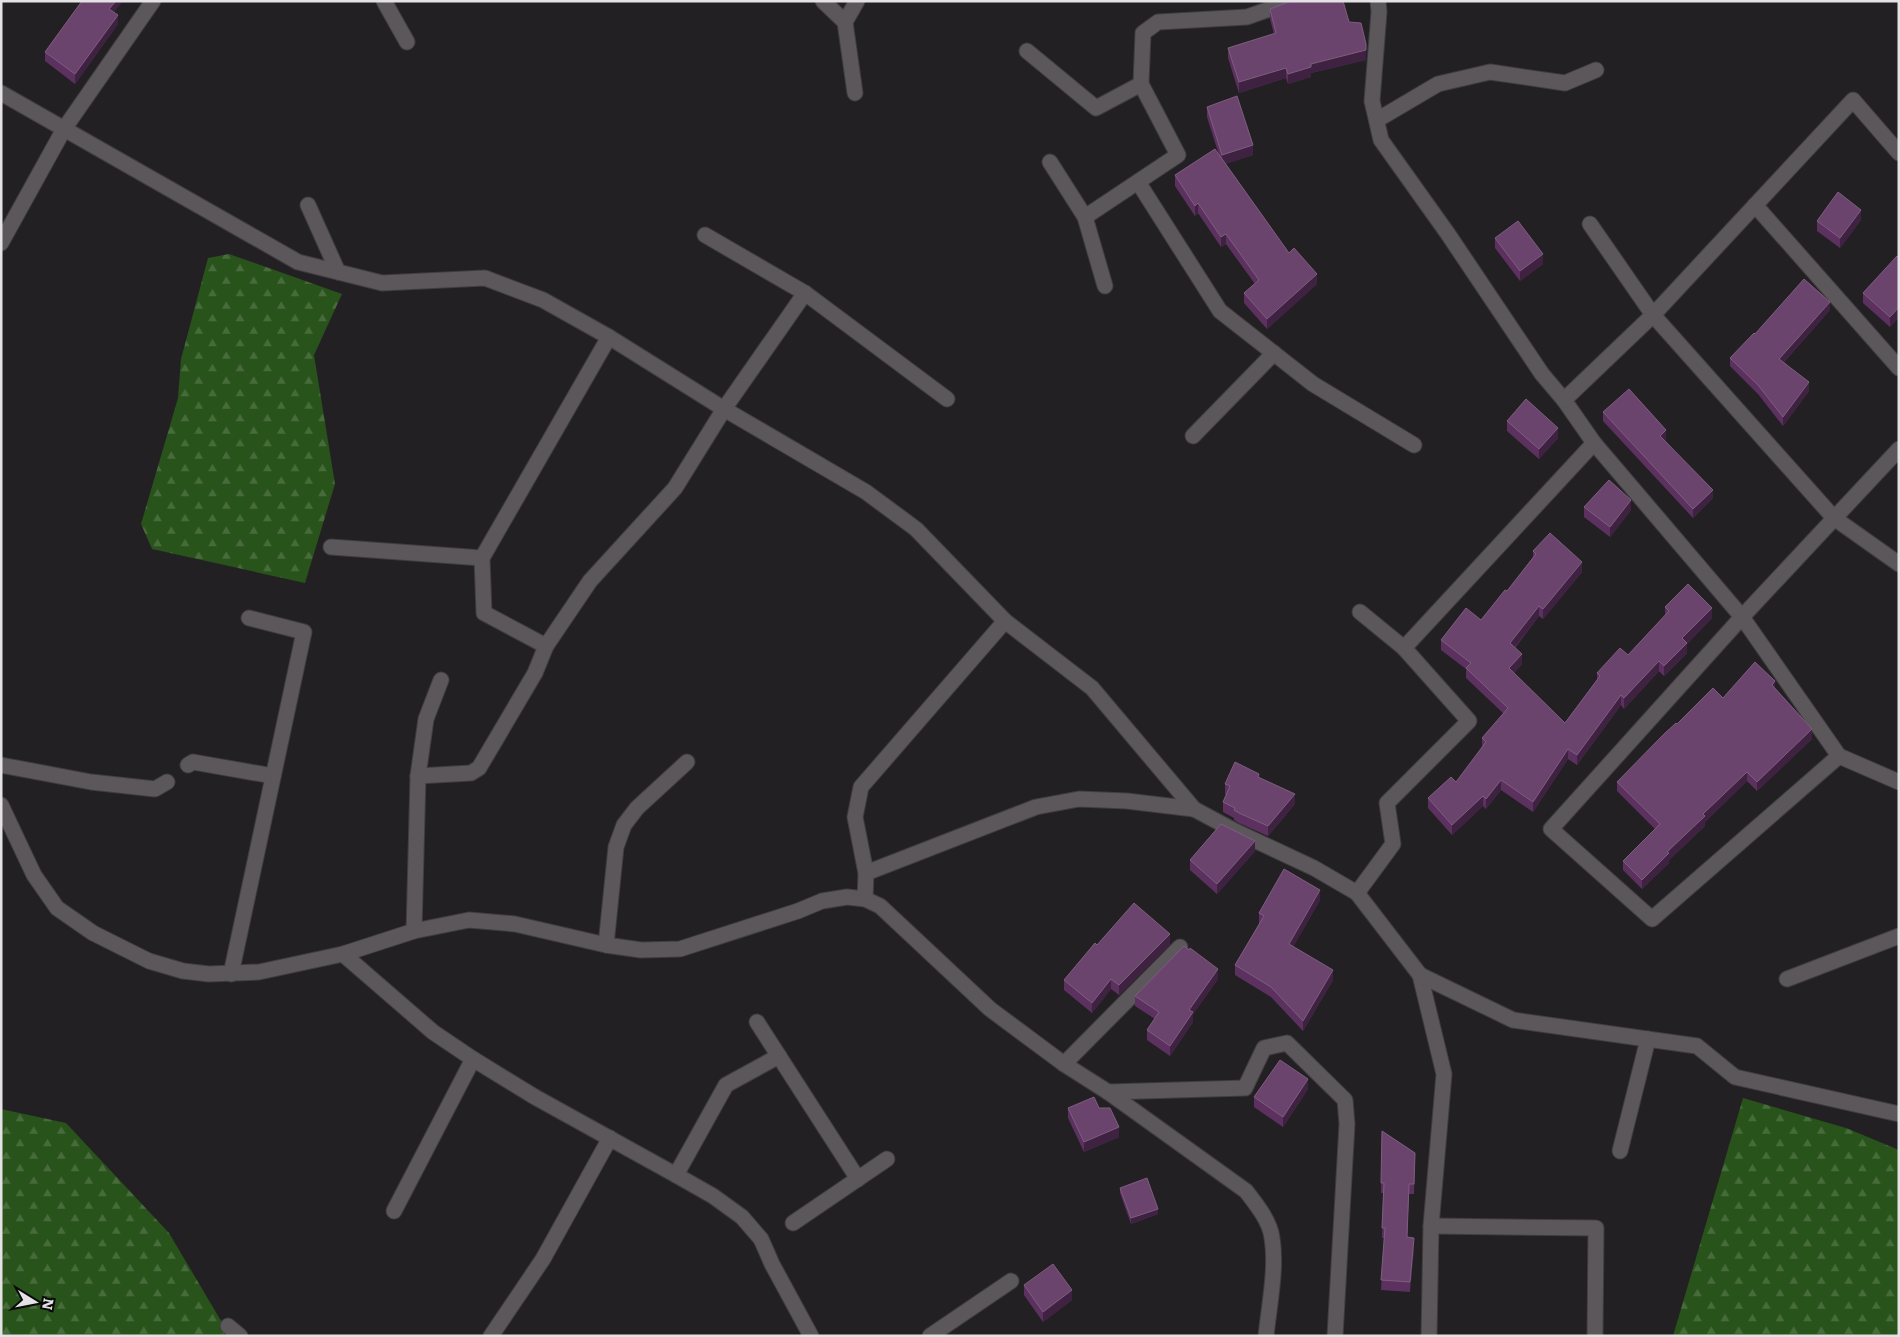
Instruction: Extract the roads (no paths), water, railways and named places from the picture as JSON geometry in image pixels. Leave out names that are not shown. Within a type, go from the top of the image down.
[{"type":"street","points":[[1,243],[64,129],[152,1]]},
{"type":"street","points":[[384,1],[406,42]]},
{"type":"street","points":[[823,1],[845,22]]},
{"type":"street","points":[[855,93],[845,22],[857,1]]},
{"type":"street","points":[[1085,217],[1178,155],[1141,84],[1143,33],[1158,22],[1247,16],[1292,1]]},
{"type":"street","points":[[1378,1],[1379,12],[1372,101],[1381,140],[1448,234],[1542,374],[1564,400],[1594,443],[1742,617],[1839,756],[1899,782]]},
{"type":"street","points":[[1027,51],[1096,108],[1141,84]]},
{"type":"street","points":[[1376,120],[1438,84],[1490,72],[1565,83],[1596,70]]},
{"type":"street","points":[[1,93],[298,262],[382,284],[485,278],[543,300],[609,337],[724,409],[866,492],[916,529],[1005,621],[1092,688],[1194,809]]},
{"type":"street","points":[[1564,400],[1653,315],[1853,100],[1899,153]]},
{"type":"street","points":[[1050,162],[1085,217],[1105,286]]},
{"type":"street","points":[[1138,182],[1220,311],[1313,384],[1414,445]]},
{"type":"street","points":[[308,204],[338,272]]},
{"type":"street","points":[[1754,205],[1899,368]]},
{"type":"street","points":[[1590,224],[1653,315],[1834,518],[1899,564]]},
{"type":"street","points":[[705,235],[805,293],[947,399]]},
{"type":"street","points":[[418,776],[471,773],[479,768],[536,673],[546,646],[590,580],[675,488],[724,409],[805,293]]},
{"type":"street","points":[[546,646],[484,612],[482,558],[609,337]]},
{"type":"street","points":[[1193,436],[1274,353]]},
{"type":"street","points":[[1404,648],[1594,443]]},
{"type":"street","points":[[1839,756],[1652,920],[1551,829],[1742,617],[1899,449]]},
{"type":"street","points":[[331,547],[482,558]]},
{"type":"street","points":[[1357,893],[1393,844],[1387,803],[1469,721],[1404,648],[1360,612]]},
{"type":"street","points":[[231,974],[304,632],[249,618]]},
{"type":"street","points":[[865,899],[866,873],[855,817],[861,787],[1005,621]]},
{"type":"street","points":[[414,931],[418,776],[426,719],[441,680]]},
{"type":"street","points":[[188,765],[193,762],[273,776]]},
{"type":"street","points":[[606,945],[616,847],[624,825],[637,808],[687,762]]},
{"type":"street","points":[[1,765],[90,782],[155,789],[167,782]]},
{"type":"street","points":[[866,873],[1036,807],[1079,800],[1127,801],[1194,809],[1314,868],[1357,893],[1420,974],[1444,1074],[1431,1226],[1429,1336]]},
{"type":"street","points":[[1,805],[34,876],[57,908],[92,933],[149,961],[183,971],[210,974],[259,972],[343,954],[414,931],[469,920],[515,924],[606,945],[642,950],[680,950],[798,911],[822,901],[846,897],[865,899],[880,906],[990,1009],[1064,1064],[1108,1092],[1246,1191],[1260,1210],[1272,1237],[1273,1266],[1266,1336]]},
{"type":"street","points":[[1787,980],[1899,936]]},
{"type":"street","points":[[1064,1064],[1180,947]]},
{"type":"street","points":[[343,954],[433,1032],[473,1059],[535,1098],[712,1196],[742,1217],[761,1239],[772,1264],[811,1336]]},
{"type":"street","points":[[1420,974],[1513,1020],[1697,1046],[1735,1077],[1899,1114]]},
{"type":"street","points":[[758,1022],[858,1179]]},
{"type":"street","points":[[1620,1151],[1648,1040]]},
{"type":"street","points":[[1108,1092],[1245,1088],[1264,1048],[1287,1043],[1346,1100],[1347,1124],[1336,1336]]},
{"type":"street","points":[[676,1175],[726,1085],[779,1056]]},
{"type":"street","points":[[394,1211],[473,1059]]},
{"type":"street","points":[[491,1336],[543,1259],[610,1138]]},
{"type":"street","points":[[793,1223],[887,1159]]},
{"type":"street","points":[[1431,1226],[1596,1228],[1595,1336]]},
{"type":"street","points":[[930,1336],[1011,1281]]},
{"type":"street","points":[[228,1326],[240,1336]]}]
